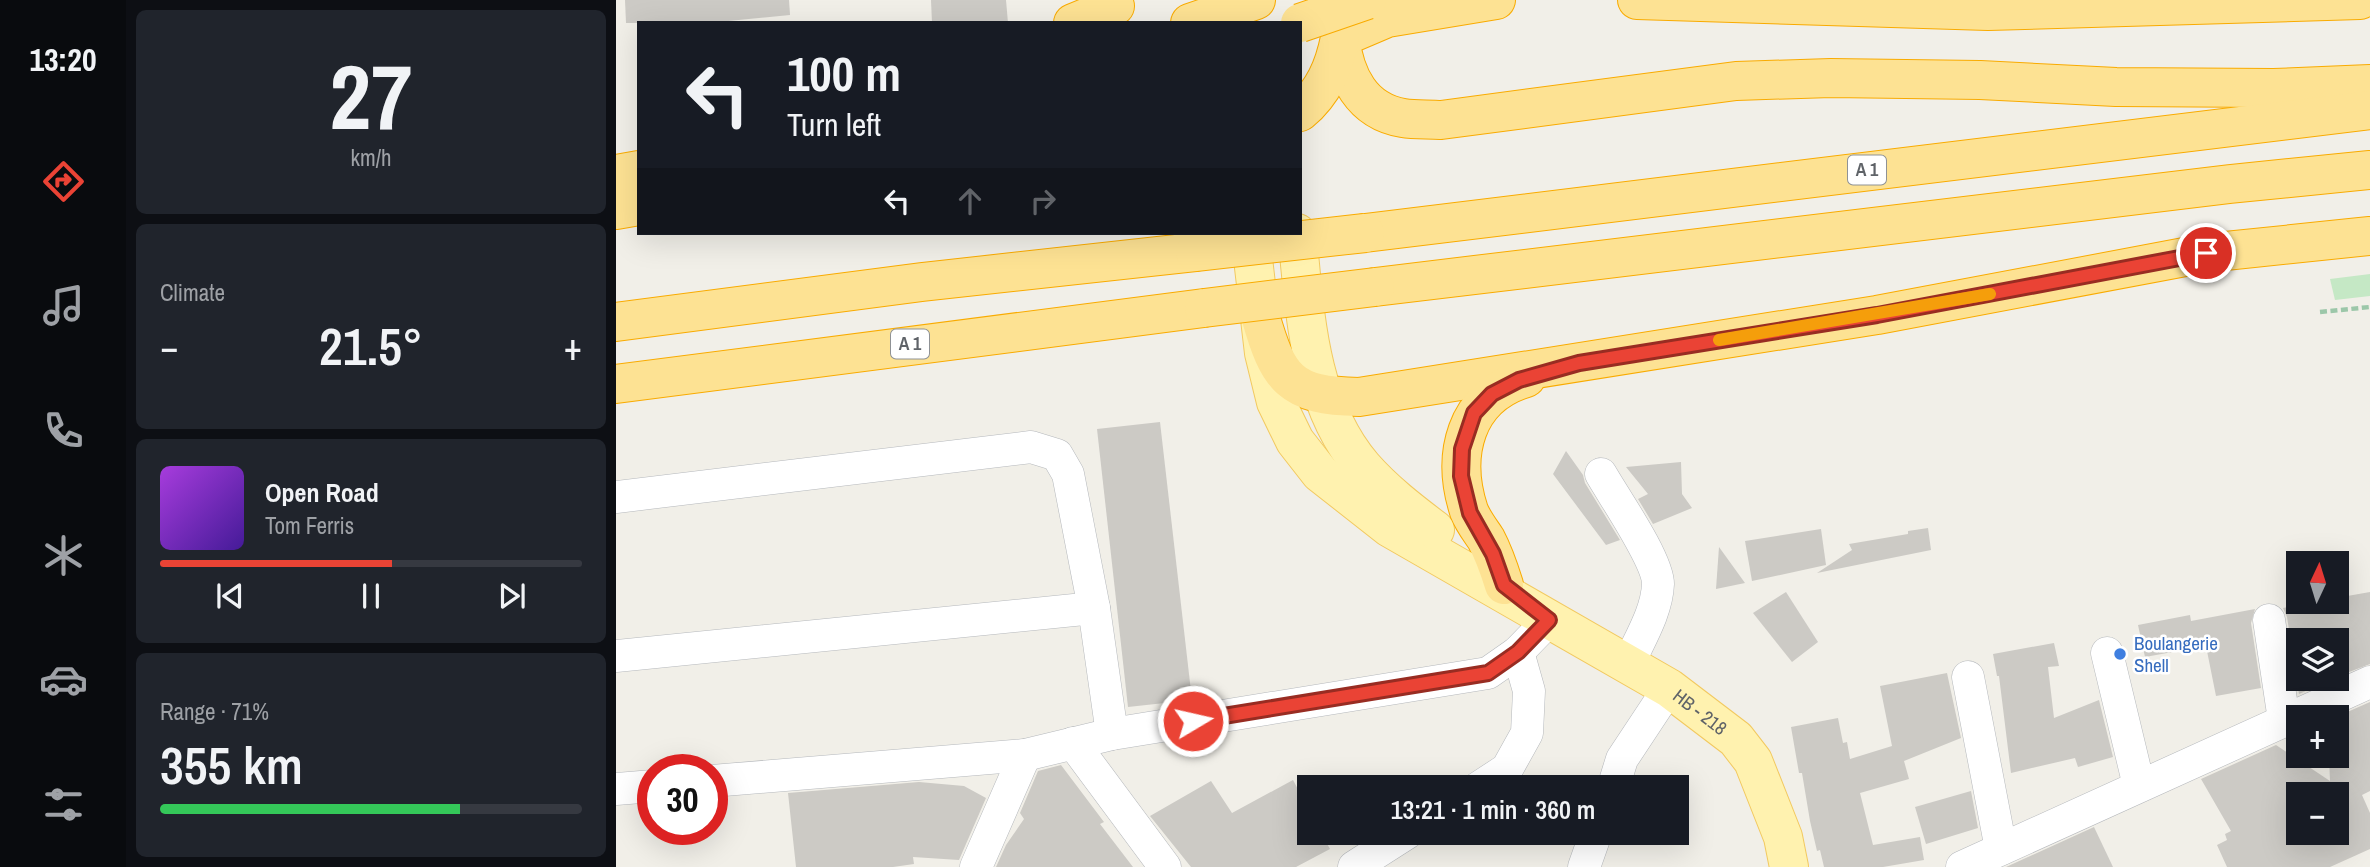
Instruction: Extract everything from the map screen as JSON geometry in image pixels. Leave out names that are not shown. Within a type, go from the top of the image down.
[{"type":"highway","points":[[1196,21],[1256,0]]},
{"type":"highway","points":[[1337,0],[1340,38],[1352,84],[1364,98],[1401,118],[1441,120],[1736,81],[1831,78],[1980,80],[2116,88],[2274,88],[2370,84]]},
{"type":"highway","points":[[1302,22],[1367,0]]},
{"type":"highway","points":[[1340,38],[1387,18],[1496,0]]},
{"type":"highway","points":[[1637,0],[1988,11],[2360,0]]},
{"type":"highway","points":[[1080,21],[1116,10]]},
{"type":"highway","points":[[1302,114],[1321,89],[1334,65],[1340,38]]},
{"type":"highway","name":"A 1","points":[[616,322],[922,282],[1365,233],[2370,110]]},
{"type":"highway","points":[[616,153],[637,149]]},
{"type":"highway","points":[[616,174],[637,170]]},
{"type":"highway","name":"A 1","points":[[616,384],[1375,287],[2230,184],[2370,170]]},
{"type":"highway","points":[[2230,184],[2370,180]]},
{"type":"highway","points":[[616,211],[637,206]]},
{"type":"highway","points":[[616,230],[637,227]]},
{"type":"highway","points":[[1260,315],[1276,363],[1303,390],[1323,395],[1359,397],[1877,315],[2206,253],[2370,236]]},
{"type":"highway","points":[[1504,585],[1493,554],[1470,513],[1461,476],[1462,449],[1474,413],[1492,394],[1519,380],[1579,363]]},
{"type":"main road","points":[[1250,235],[1264,353],[1276,402],[1295,441],[1320,473],[1390,528],[1546,618]]},
{"type":"main road","points":[[1297,235],[1306,319],[1323,395],[1337,427],[1362,466],[1399,502],[1546,618]]},
{"type":"main road","name":"HB - 218","points":[[1546,618],[1669,688],[1736,739],[1754,761],[1783,836],[1789,867]]},
{"type":"street","points":[[616,497],[1031,447],[1057,455],[1068,474],[1094,608],[1112,734]]},
{"type":"street","points":[[1601,474],[1653,563],[1658,583],[1653,610],[1628,665]]},
{"type":"street","points":[[616,656],[1094,608]]},
{"type":"street","points":[[728,780],[1025,755],[1112,734],[1488,673],[1518,652],[1546,618]]},
{"type":"street","points":[[2269,620],[2284,720]]},
{"type":"street","points":[[1498,775],[1507,769],[1527,733],[1529,691],[1518,652]]},
{"type":"street","points":[[2107,653],[2139,786]]},
{"type":"street","points":[[1969,677],[2001,849]]},
{"type":"street","points":[[1962,867],[2370,682]]},
{"type":"street","points":[[1617,775],[1622,759],[1669,688]]},
{"type":"street","points":[[1073,743],[1165,867]]},
{"type":"street","points":[[976,867],[1025,755]]},
{"type":"street","points":[[616,789],[637,787]]},
{"type":"street","points":[[1354,867],[1388,845]]},
{"type":"street","points":[[1584,867],[1592,845]]},
{"type":"path","points":[[2320,312],[2370,307]]},
{"type":"green space","points":[[2370,274],[2370,296],[2335,300],[2330,279]]},
{"type":"building","points":[[625,0],[789,0],[790,15],[728,21],[626,23]]},
{"type":"building","points":[[931,0],[1006,0],[1008,21],[932,21]]},
{"type":"building","points":[[1160,422],[1192,700],[1128,707],[1097,429]]},
{"type":"building","points":[[1566,451],[1620,540],[1606,545],[1553,474]]},
{"type":"building","points":[[1681,462],[1682,494],[1692,508],[1653,524],[1638,499],[1648,494],[1626,467]]},
{"type":"building","points":[[1928,528],[1931,550],[1817,573],[1852,550],[1849,544]]},
{"type":"building","points":[[1821,529],[1826,565],[1752,581],[1745,541]]},
{"type":"building","points":[[1719,547],[1745,583],[1716,589]]},
{"type":"building","points":[[1786,592],[1818,642],[1792,662],[1753,613]]},
{"type":"building","points":[[2370,592],[2370,664],[2349,672],[2349,628],[2289,628],[2283,608],[2286,607],[2286,614],[2349,614],[2349,596]]},
{"type":"building","points":[[2255,609],[2251,623],[2261,688],[2216,696],[2206,646],[2145,657],[2138,625],[2190,615],[2191,621]]},
{"type":"building","points":[[2054,643],[2059,666],[2048,667],[2054,718],[2099,700],[2113,757],[2078,767],[2075,758],[2011,773],[1999,676],[1993,654]]},
{"type":"building","points":[[1947,673],[1961,738],[1904,761],[1909,779],[1860,793],[1873,845],[1920,837],[1924,860],[1883,867],[1824,867],[1820,850],[1817,851],[1791,727],[1838,718],[1843,743],[1847,742],[1850,759],[1892,746],[1880,686]]},
{"type":"building","points":[[2370,702],[2370,791],[2362,795],[2370,813],[2370,849],[2330,867],[2227,867],[2217,845],[2227,840],[2225,834],[2231,831],[2201,779],[2276,745],[2286,752],[2286,768],[2310,768],[2330,781],[2329,768],[2349,768],[2349,711]]},
{"type":"building","points":[[1061,765],[1104,822],[1100,824],[1133,867],[996,867],[1006,845],[1024,819],[1020,813],[1038,771]]},
{"type":"building","points":[[1293,780],[1297,788],[1297,845],[1328,845],[1330,849],[1296,867],[1191,867],[1150,816],[1211,781],[1232,813]]},
{"type":"building","points":[[919,782],[964,786],[986,798],[959,860],[913,857],[914,864],[893,867],[796,867],[788,793]]},
{"type":"building","points":[[1971,791],[1978,828],[1926,844],[1915,807]]},
{"type":"building","points":[[2094,827],[2113,867],[2006,867]]},
{"type":"slow traffic","points":[[1719,340],[1990,294]]},
{"type":"place","name":"Boulangerie Shell","points":[[2120,654]]},
{"type":"route","points":[[1193,721],[1488,673],[1518,652],[1549,620],[1504,585],[1487,541],[1470,513],[1461,476],[1462,449],[1474,413],[1492,394],[1519,380],[1579,363],[1877,315],[2206,253]]}]
